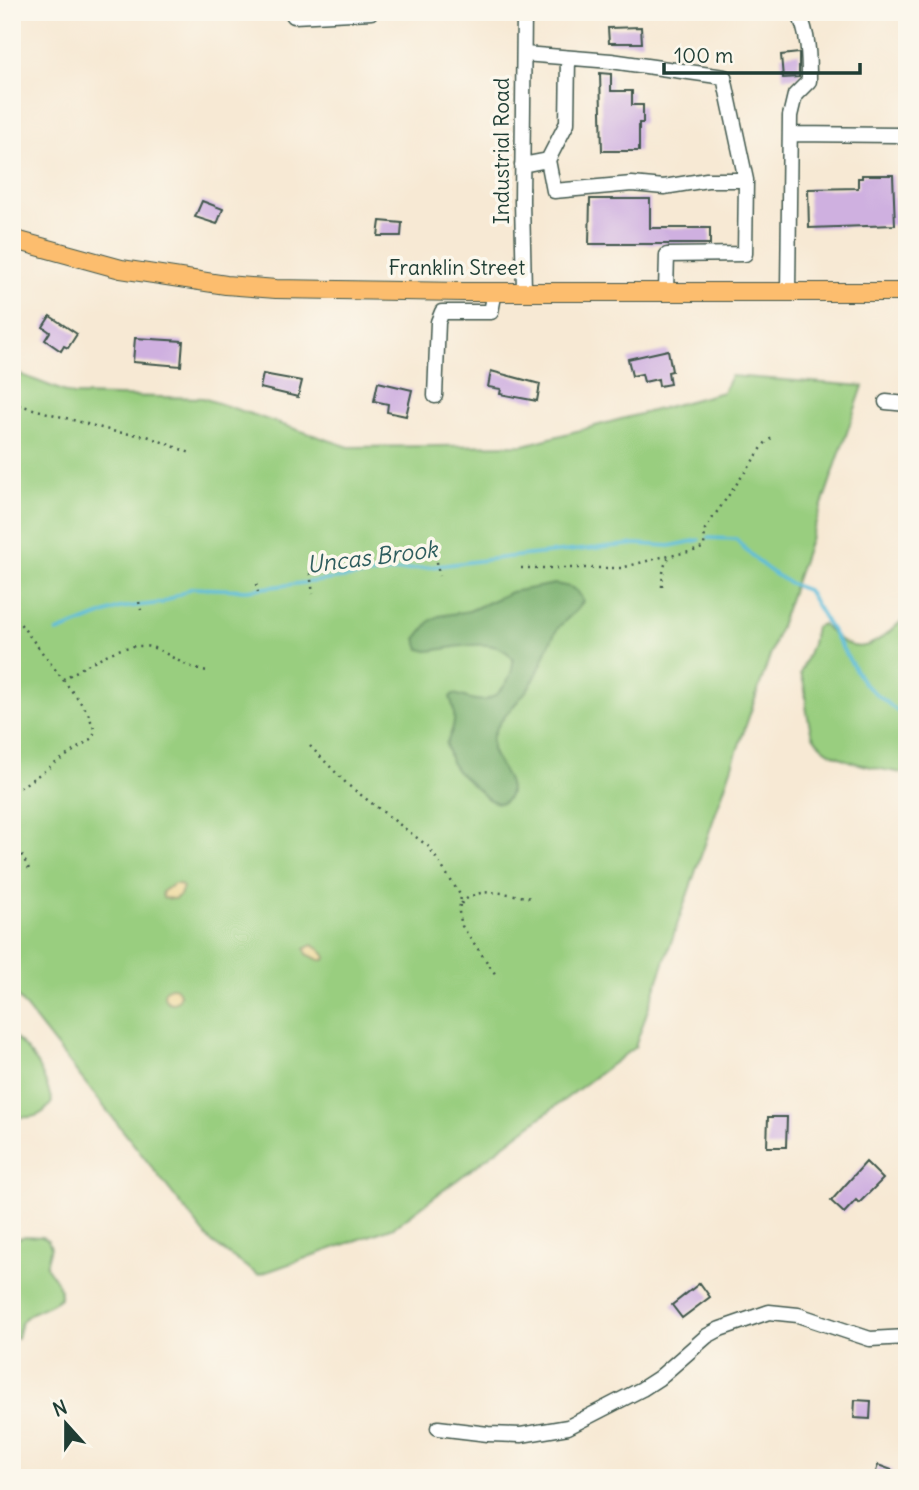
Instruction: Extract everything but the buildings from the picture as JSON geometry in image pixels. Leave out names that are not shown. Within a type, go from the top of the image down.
[{"type":"main road","name":"Franklin Street","points":[[12,239],[121,269],[226,285],[285,289],[907,292]]},
{"type":"street","points":[[291,12],[295,16],[371,12]]},
{"type":"street","name":"Industrial Road","points":[[524,12],[524,290]]},
{"type":"street","points":[[788,292],[790,116],[795,95],[808,81],[809,45],[805,26],[798,12]]},
{"type":"street","points":[[523,54],[611,61],[724,77],[746,180],[745,254],[667,255],[666,291]]},
{"type":"street","points":[[568,58],[567,123],[548,160],[554,191],[632,184],[664,187],[707,180],[746,180]]},
{"type":"street","points":[[790,134],[898,135],[907,140]]},
{"type":"street","points":[[522,165],[548,160]]},
{"type":"street","points":[[435,396],[438,322],[442,312],[491,312],[495,291]]},
{"type":"street","points":[[886,402],[907,404]]},
{"type":"street","points":[[438,1428],[521,1436],[568,1427],[642,1389],[659,1378],[694,1346],[720,1329],[769,1312],[798,1315],[870,1339],[907,1336]]},
{"type":"path","points":[[12,403],[116,432],[147,436],[193,454]]},
{"type":"path","points":[[521,568],[594,566],[610,569],[702,548],[704,534],[766,442],[772,438]]},
{"type":"path","points":[[662,587],[663,567],[676,554]]},
{"type":"path","points":[[436,555],[439,576]]},
{"type":"path","points":[[310,573],[313,594]]},
{"type":"path","points":[[256,584],[258,592]]},
{"type":"path","points":[[139,602],[141,610]]},
{"type":"path","points":[[12,613],[87,711],[95,731],[92,738],[12,793]]},
{"type":"path","points":[[63,679],[115,652],[137,646],[158,650],[181,664],[209,671]]},
{"type":"path","points":[[310,746],[348,785],[429,847],[461,896],[459,912],[462,926],[496,975]]},
{"type":"path","points":[[12,836],[29,869]]},
{"type":"path","points":[[461,904],[477,892],[532,898]]},
{"type":"green space","points":[[12,371],[73,395],[203,398],[349,447],[524,445],[723,392],[731,376],[863,386],[635,1047],[394,1227],[258,1275],[210,1241],[12,990]]},
{"type":"green space","points":[[555,584],[575,590],[583,601],[558,628],[534,679],[495,732],[492,749],[508,781],[510,794],[505,801],[495,802],[488,799],[457,771],[451,762],[446,744],[454,721],[450,697],[453,694],[476,700],[491,698],[503,688],[511,674],[513,659],[505,651],[485,645],[427,651],[420,649],[416,639],[430,621],[439,616],[469,611],[511,592]]},
{"type":"green space","points":[[907,616],[907,774],[854,763],[829,752],[819,744],[812,734],[800,674],[812,644],[815,627],[823,624],[846,643],[856,647],[865,646],[885,635]]},
{"type":"green space","points":[[12,1035],[38,1065],[52,1102],[35,1116],[12,1116]]},
{"type":"green space","points":[[26,1236],[48,1240],[51,1247],[46,1266],[58,1284],[60,1298],[27,1316],[20,1326],[17,1338],[12,1336],[12,1240]]},
{"type":"sand","points":[[174,884],[183,887],[180,895],[174,899],[163,898],[162,892]]},
{"type":"sand","points":[[312,945],[320,949],[326,957],[325,960],[307,954],[305,949]]},
{"type":"sand","points":[[169,987],[175,987],[180,995],[178,1001],[169,1003],[164,998],[164,992]]},
{"type":"waterway","name":"Uncas Brook","points":[[708,538],[736,539],[768,570],[807,590],[864,684],[907,719]]},
{"type":"waterway","name":"Uncas Brook","points":[[57,632],[119,608],[162,603],[192,588],[247,590],[509,557],[637,544],[670,546],[699,540]]}]
